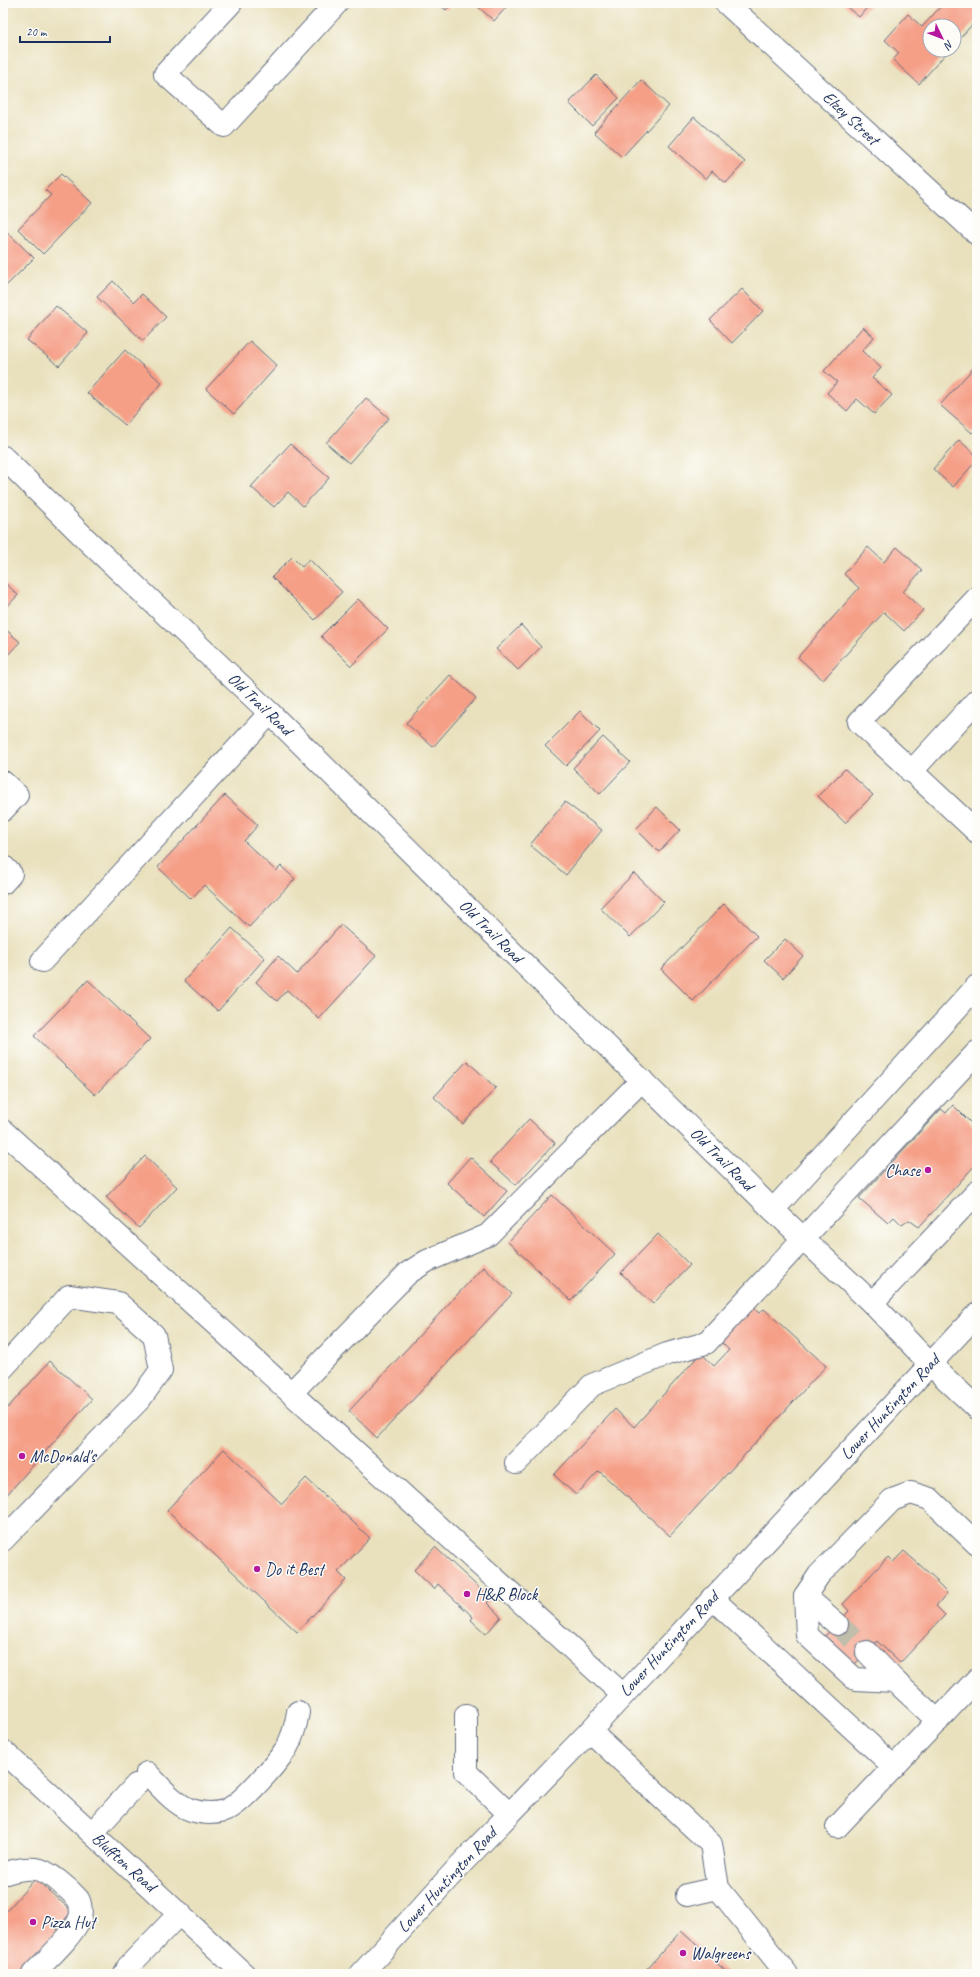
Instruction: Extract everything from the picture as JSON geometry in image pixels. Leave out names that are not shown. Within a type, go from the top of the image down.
[{"type":"street","points":[[231,3],[165,74],[224,126],[333,4]]},
{"type":"street","name":"Elzey Street","points":[[726,3],[975,227]]},
{"type":"street","name":"Old Trail Road","points":[[3,457],[90,543],[270,713],[774,1210],[872,1303],[930,1364],[977,1408]]},
{"type":"street","points":[[977,598],[859,722],[977,832]]},
{"type":"street","points":[[911,772],[977,700]]},
{"type":"street","points":[[42,961],[270,713]]},
{"type":"street","points":[[3,782],[17,795],[3,810]]},
{"type":"street","points":[[3,866],[11,874],[3,882]]},
{"type":"street","points":[[774,1210],[977,986]]},
{"type":"street","points":[[516,1463],[592,1385],[667,1354],[706,1343],[977,1052]]},
{"type":"street","points":[[292,1392],[408,1273],[427,1261],[488,1235],[642,1080]]},
{"type":"street","points":[[3,1131],[292,1392],[623,1695]]},
{"type":"street","points":[[872,1303],[977,1192]]},
{"type":"street","points":[[3,1368],[69,1296],[118,1303],[154,1335],[162,1370],[140,1398],[3,1540]]},
{"type":"street","name":"Lower Huntington Road","points":[[361,1974],[509,1814],[590,1731],[977,1314]]},
{"type":"street","points":[[895,1681],[854,1679],[807,1635],[805,1596],[819,1575],[892,1500],[911,1492],[930,1499],[977,1544]]},
{"type":"street","points":[[805,1596],[837,1624]]},
{"type":"street","points":[[712,1598],[894,1767]]},
{"type":"street","points":[[867,1652],[895,1681],[938,1720]]},
{"type":"street","points":[[837,1827],[977,1679]]},
{"type":"street","points":[[92,1834],[141,1779],[190,1810],[215,1813],[226,1810],[242,1799],[286,1749],[295,1729],[298,1712]]},
{"type":"street","points":[[466,1715],[466,1772],[509,1814]]},
{"type":"street","points":[[590,1731],[711,1844],[718,1888],[788,1974]]},
{"type":"street","name":"Bluffton Road","points":[[3,1751],[244,1974]]},
{"type":"street","points":[[4,1873],[19,1869],[36,1869],[47,1872],[78,1900],[81,1907],[80,1919],[71,1932],[33,1974]]},
{"type":"street","points":[[687,1895],[718,1888]]},
{"type":"street","points":[[125,1974],[128,1967],[180,1914]]},
{"type":"building","points":[[437,3],[452,3],[446,10]]},
{"type":"building","points":[[474,3],[510,3],[494,21]]},
{"type":"building","points":[[842,3],[871,3],[859,17]]},
{"type":"building","points":[[944,3],[972,3],[977,8],[977,19],[962,36],[962,18],[930,18]]},
{"type":"building","points":[[908,14],[922,27],[922,58],[942,58],[919,84],[893,60],[899,53],[885,40]]},
{"type":"building","points":[[596,75],[619,98],[592,126],[569,103]]},
{"type":"building","points":[[641,80],[669,106],[622,157],[594,132]]},
{"type":"building","points":[[694,117],[745,162],[726,183],[712,171],[706,179],[669,146]]},
{"type":"building","points":[[61,174],[92,203],[43,254],[18,229],[51,195],[45,190]]},
{"type":"building","points":[[3,228],[34,258],[3,289]]},
{"type":"building","points":[[113,281],[134,302],[142,294],[166,317],[143,341],[97,297]]},
{"type":"building","points":[[742,289],[763,311],[732,343],[710,320]]},
{"type":"building","points":[[56,306],[88,333],[59,366],[27,340]]},
{"type":"building","points":[[863,327],[874,337],[862,351],[881,368],[872,378],[892,395],[874,414],[857,399],[847,411],[827,393],[837,382],[824,371]]},
{"type":"building","points":[[250,341],[277,366],[234,414],[206,389]]},
{"type":"building","points":[[125,350],[162,383],[125,425],[87,393]]},
{"type":"building","points":[[977,364],[977,428],[972,433],[940,405]]},
{"type":"building","points":[[366,398],[389,418],[349,463],[326,443]]},
{"type":"building","points":[[959,440],[977,456],[977,460],[953,487],[933,469]]},
{"type":"building","points":[[290,444],[329,478],[303,506],[288,492],[274,507],[251,487]]},
{"type":"building","points":[[868,547],[884,562],[897,547],[922,570],[903,592],[923,610],[904,631],[884,612],[823,680],[798,657],[859,588],[844,574]]},
{"type":"building","points":[[292,557],[302,567],[309,559],[342,592],[315,620],[272,577]]},
{"type":"building","points":[[3,581],[18,595],[3,611]]},
{"type":"building","points":[[358,599],[388,629],[351,666],[321,636]]},
{"type":"building","points":[[521,625],[541,647],[518,670],[496,649]]},
{"type":"building","points":[[3,627],[20,642],[3,660]]},
{"type":"building","points":[[450,675],[476,698],[433,747],[406,723]]},
{"type":"building","points":[[580,711],[600,731],[566,766],[545,746]]},
{"type":"building","points":[[603,737],[630,762],[600,794],[573,768]]},
{"type":"building","points":[[845,769],[873,795],[845,823],[818,796]]},
{"type":"building","points":[[225,795],[258,825],[244,841],[276,871],[281,866],[295,879],[249,927],[204,885],[191,899],[158,867]]},
{"type":"building","points":[[565,802],[602,830],[566,875],[530,845]]},
{"type":"building","points":[[657,807],[680,830],[659,852],[636,829]]},
{"type":"building","points":[[634,873],[664,902],[630,937],[600,908]]},
{"type":"building","points":[[724,904],[757,936],[693,1001],[661,969]]},
{"type":"building","points":[[341,925],[376,956],[319,1019],[287,990],[277,1001],[256,982],[278,956],[297,974]]},
{"type":"building","points":[[232,928],[265,958],[218,1011],[184,981]]},
{"type":"building","points":[[785,939],[803,956],[783,978],[764,960]]},
{"type":"building","points":[[88,980],[150,1039],[95,1095],[34,1036]]},
{"type":"building","points":[[467,1061],[496,1088],[463,1124],[434,1097]]},
{"type":"building","name":"Chase","points":[[953,1105],[977,1129],[977,1163],[919,1227],[909,1220],[902,1225],[894,1217],[888,1223],[859,1198],[941,1109],[946,1113]]},
{"type":"building","points":[[529,1119],[555,1143],[516,1185],[490,1162]]},
{"type":"building","points":[[145,1156],[177,1187],[139,1228],[106,1197]]},
{"type":"building","points":[[470,1157],[507,1191],[484,1217],[447,1183]]},
{"type":"building","points":[[552,1195],[615,1254],[571,1301],[508,1242]]},
{"type":"building","points":[[658,1234],[690,1265],[653,1304],[621,1273]]},
{"type":"building","points":[[483,1267],[512,1294],[377,1438],[349,1411]]},
{"type":"building","points":[[747,1302],[759,1313],[764,1309],[826,1366],[670,1536],[599,1471],[576,1495],[554,1475],[615,1409],[634,1427],[701,1353],[714,1366],[729,1350],[715,1336]]},
{"type":"building","name":"McDonald's","points":[[50,1361],[92,1399],[3,1499],[3,1413]]},
{"type":"building","points":[[224,1449],[282,1504],[306,1478],[370,1538],[338,1572],[346,1580],[297,1632],[167,1510]]},
{"type":"building","name":"H&R Block","points":[[435,1547],[491,1599],[487,1603],[501,1617],[486,1634],[471,1620],[473,1617],[438,1584],[434,1589],[414,1570]]},
{"type":"building","points":[[904,1551],[938,1581],[936,1582],[947,1593],[936,1606],[945,1615],[900,1663],[877,1641],[855,1664],[825,1636],[849,1611],[843,1604],[888,1557],[893,1562]]},
{"type":"building","name":"Pizza Hut","points":[[35,1879],[72,1911],[57,1929],[59,1931],[21,1974],[3,1974],[3,1915]]},
{"type":"building","name":"Walgreens","points":[[681,1931],[729,1974],[642,1974]]},
{"type":"tunnel","points":[[837,1624],[867,1652]]},
{"type":"place","name":"Chase","points":[[928,1170]]},
{"type":"place","name":"McDonald's","points":[[22,1456]]},
{"type":"place","name":"Do it Best","points":[[257,1569]]},
{"type":"place","name":"H&R Block","points":[[467,1594]]},
{"type":"place","name":"Pizza Hut","points":[[33,1922]]},
{"type":"place","name":"Walgreens","points":[[683,1953]]}]
